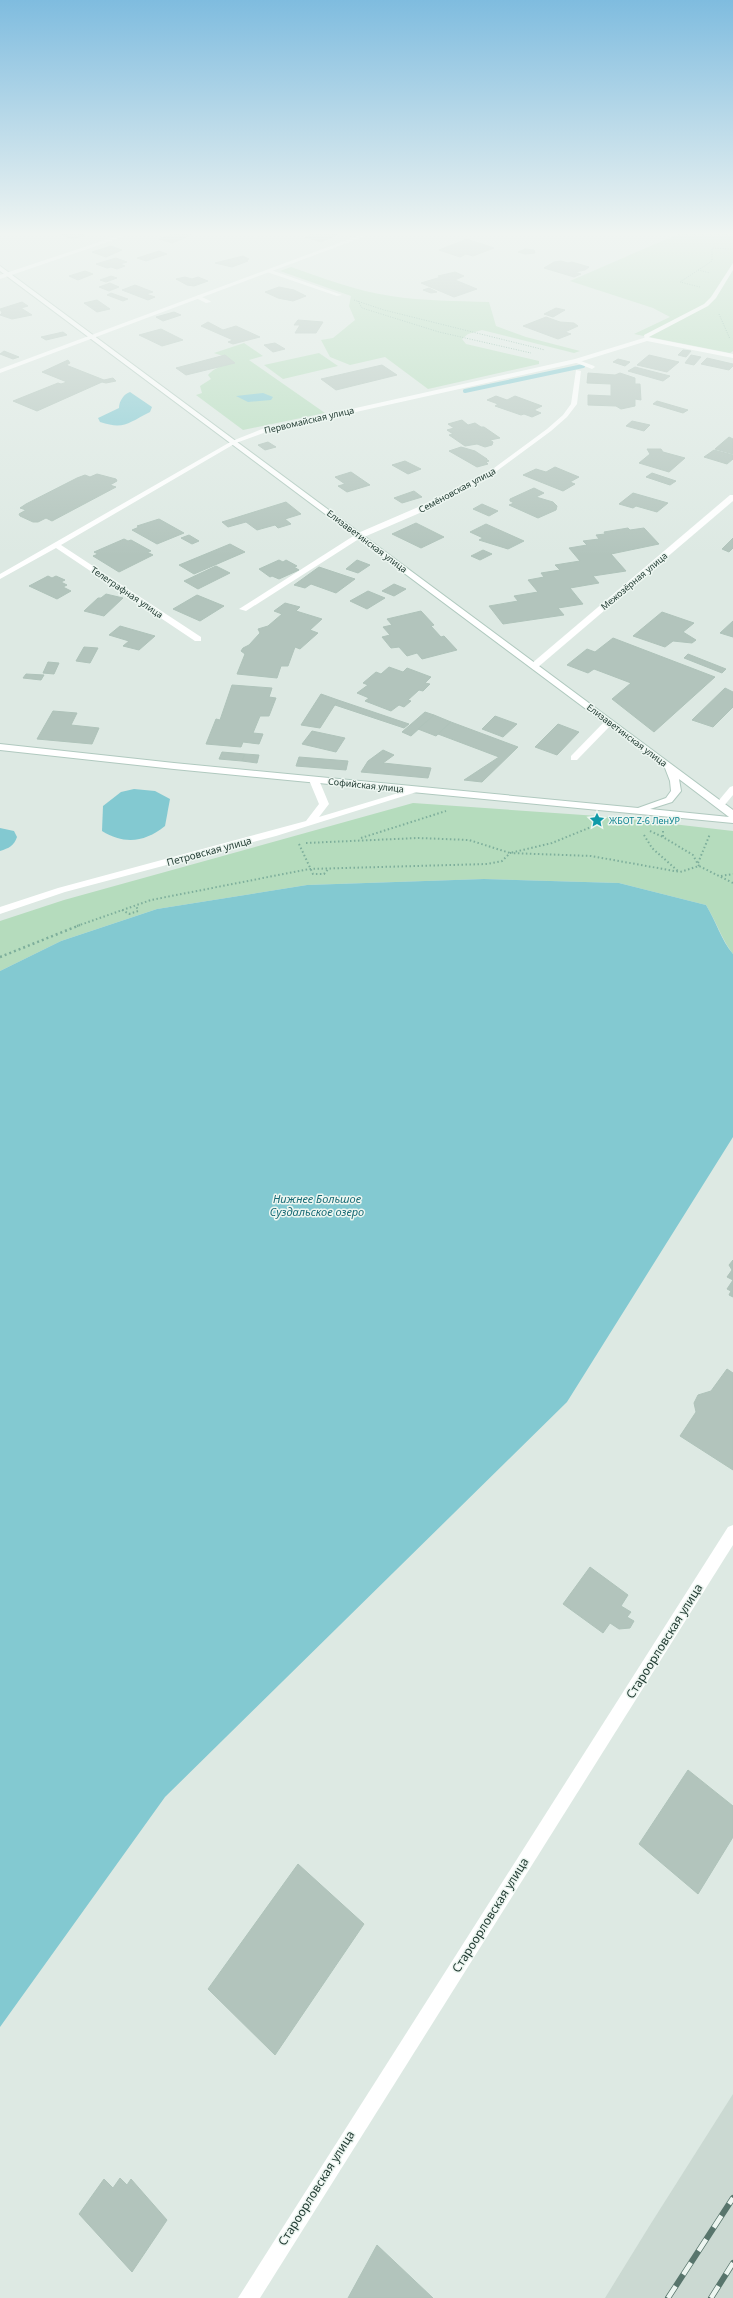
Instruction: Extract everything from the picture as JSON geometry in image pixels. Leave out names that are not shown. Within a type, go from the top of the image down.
[{"type":"street","points":[[0,370],[78,341]]},
{"type":"street","name":"Елизаветинская улица","points":[[99,341],[361,535],[733,815]]},
{"type":"street","name":"Первомайская улица","points":[[0,577],[234,442],[264,430],[576,361],[640,341]]},
{"type":"street","points":[[658,341],[733,356]]},
{"type":"street","points":[[576,361],[592,367]]},
{"type":"street","name":"Семёновская улица","points":[[243,609],[361,535],[419,510],[488,475],[549,430],[565,416],[574,404],[578,371]]},
{"type":"street","name":"Межозёрная улица","points":[[534,666],[733,497]]},
{"type":"street","name":"Телеграфная улица","points":[[56,545],[198,640]]},
{"type":"street","points":[[574,758],[609,722]]},
{"type":"street","name":"Софийская улица","points":[[0,747],[314,780],[733,820]]},
{"type":"street","points":[[634,810],[669,800],[676,791],[676,781],[668,766]]},
{"type":"street","points":[[309,823],[324,804],[314,780]]},
{"type":"street","points":[[720,805],[733,789]]},
{"type":"street","name":"Петровская улица","points":[[0,910],[62,890],[309,823],[418,790]]},
{"type":"street","name":"Староорловская улица","points":[[248,2298],[733,1532]]},
{"type":"path","points":[[480,341],[532,353]]},
{"type":"path","points":[[511,341],[546,350]]},
{"type":"path","points":[[723,354],[731,343],[730,341]]},
{"type":"path","points":[[357,840],[450,810]]},
{"type":"path","points":[[0,957],[52,935],[151,900],[309,869],[487,864],[502,861],[510,854],[552,843],[603,823]]},
{"type":"path","points":[[662,825],[663,838],[693,855],[699,866],[733,883]]},
{"type":"path","points":[[697,863],[711,831]]},
{"type":"path","points":[[644,835],[652,848],[680,872]]},
{"type":"path","points":[[292,846],[299,844],[357,840],[418,838],[469,840],[510,854],[591,856],[680,872],[699,866]]},
{"type":"path","points":[[299,844],[309,869],[313,874],[324,874],[329,868]]},
{"type":"path","points":[[720,876],[733,874]]},
{"type":"path","points":[[122,910],[129,914],[138,911],[136,905]]},
{"type":"shaded area","points":[[733,2094],[733,2298],[605,2298],[650,2225]]},
{"type":"green space","points":[[322,341],[464,341],[466,344],[539,361],[539,364],[428,389],[385,357],[350,365],[330,357]]},
{"type":"green space","points":[[527,341],[542,341],[580,351],[574,353]]},
{"type":"green space","points":[[671,341],[733,341],[733,351],[730,353]]},
{"type":"green space","points":[[244,343],[263,356],[249,360],[325,413],[243,430],[196,395],[202,393],[200,386],[211,379],[208,375],[224,364],[229,358],[214,353]]},
{"type":"green space","points":[[319,353],[338,366],[283,379],[264,365]]},
{"type":"green space","points":[[413,803],[612,817],[733,831],[733,954],[706,905],[619,883],[484,879],[307,885],[157,909],[61,941],[0,971],[0,921],[64,900]]},
{"type":"water","points":[[130,392],[152,407],[150,412],[131,422],[121,425],[100,422],[98,418],[119,408],[122,398]]},
{"type":"water","points":[[263,393],[273,397],[271,400],[248,402],[236,396]]},
{"type":"water","points":[[134,789],[155,791],[170,799],[165,826],[150,836],[135,840],[119,838],[102,831],[103,806],[121,792]]},
{"type":"water","points":[[0,828],[14,831],[17,837],[11,846],[0,851]]},
{"type":"water","name":"Нижнее Большое Суздальское озеро","points":[[484,879],[619,883],[706,905],[725,943],[733,954],[733,1137],[567,1402],[165,1797],[0,2027],[0,971],[61,941],[157,909],[307,885]]},
{"type":"building","points":[[152,341],[179,341],[162,346]]},
{"type":"building","points":[[230,341],[244,341],[233,344],[228,342]]},
{"type":"building","points":[[275,343],[285,349],[273,352],[264,345]]},
{"type":"building","points":[[683,350],[691,351],[686,357],[678,355]]},
{"type":"building","points":[[4,351],[19,357],[13,359],[0,354]]},
{"type":"building","points":[[225,355],[235,363],[186,375],[176,368]]},
{"type":"building","points":[[649,355],[679,362],[667,372],[637,365]]},
{"type":"building","points":[[691,355],[701,357],[694,365],[685,363]]},
{"type":"building","points":[[707,358],[733,364],[733,366],[729,370],[701,364]]},
{"type":"building","points":[[618,359],[630,362],[625,366],[613,362]]},
{"type":"building","points":[[68,360],[70,363],[66,365],[104,380],[113,378],[116,381],[106,383],[102,382],[37,411],[13,401],[58,383],[61,384],[67,382],[42,372]]},
{"type":"building","points":[[382,365],[397,375],[336,390],[321,379]]},
{"type":"building","points":[[635,367],[670,376],[663,381],[628,371]]},
{"type":"building","points":[[588,373],[615,375],[620,373],[635,378],[635,384],[640,384],[641,400],[635,399],[635,406],[621,409],[616,406],[588,405],[588,395],[611,396],[611,384],[587,383]]},
{"type":"building","points":[[496,396],[507,400],[515,396],[542,406],[534,410],[541,413],[532,417],[524,414],[521,415],[495,406],[498,404],[487,400]]},
{"type":"building","points":[[657,401],[688,410],[683,413],[653,404]]},
{"type":"building","points":[[462,420],[468,425],[475,423],[481,427],[484,427],[500,438],[490,440],[493,442],[492,445],[485,447],[477,444],[465,446],[449,435],[453,434],[447,430],[454,428],[448,424]]},
{"type":"building","points":[[632,421],[650,425],[644,431],[626,426]]},
{"type":"building","points":[[729,437],[733,439],[733,454],[715,449]]},
{"type":"building","points":[[268,442],[276,447],[265,450],[258,445]]},
{"type":"building","points":[[461,447],[475,451],[489,461],[486,462],[488,464],[477,467],[449,451]]},
{"type":"building","points":[[647,449],[661,449],[663,452],[685,458],[669,472],[639,463],[650,454]]},
{"type":"building","points":[[714,450],[733,455],[733,459],[727,464],[704,457]]},
{"type":"building","points":[[405,461],[421,469],[408,474],[392,465]]},
{"type":"building","points":[[555,467],[579,477],[570,482],[575,484],[563,491],[523,475],[536,469],[546,472]]},
{"type":"building","points":[[351,472],[370,485],[347,492],[338,486],[345,484],[335,477]]},
{"type":"building","points":[[652,473],[676,481],[670,485],[646,477]]},
{"type":"building","points":[[97,474],[116,479],[117,481],[110,485],[116,487],[52,521],[46,518],[38,522],[33,522],[20,516],[19,514],[26,510],[20,508],[26,504],[77,478],[85,475],[90,477]]},
{"type":"building","points":[[534,488],[544,493],[536,497],[553,502],[557,506],[556,510],[538,518],[509,505],[514,503],[510,501],[510,499]]},
{"type":"building","points":[[414,491],[422,497],[402,503],[394,498]]},
{"type":"building","points":[[633,493],[668,503],[657,512],[636,506],[633,508],[619,504]]},
{"type":"building","points":[[286,502],[301,514],[285,519],[291,524],[278,528],[275,525],[257,530],[246,522],[228,527],[222,522]]},
{"type":"building","points":[[482,504],[498,511],[489,516],[473,509]]},
{"type":"building","points":[[159,519],[184,533],[157,544],[132,530],[139,527],[137,526]]},
{"type":"building","points":[[416,523],[444,537],[421,548],[392,534]]},
{"type":"building","points":[[486,524],[524,541],[508,549],[479,540],[483,538],[470,532]]},
{"type":"building","points":[[628,528],[630,530],[644,528],[659,544],[611,554],[626,571],[593,576],[599,583],[570,588],[583,604],[558,608],[564,615],[503,624],[489,606],[518,601],[514,596],[538,592],[528,580],[544,577],[541,573],[560,570],[555,565],[580,561],[569,548],[587,545],[583,541],[599,539],[596,535],[605,534],[604,532]]},
{"type":"building","points":[[189,535],[199,541],[192,544],[181,538]]},
{"type":"building","points":[[733,538],[733,548],[729,552],[722,549]]},
{"type":"building","points":[[124,539],[128,541],[131,540],[151,551],[147,552],[153,555],[119,572],[93,556],[98,554],[94,552]]},
{"type":"building","points":[[230,544],[245,552],[194,574],[179,565]]},
{"type":"building","points":[[483,550],[492,554],[480,560],[471,556]]},
{"type":"building","points":[[279,560],[283,562],[286,560],[297,566],[294,567],[299,570],[279,579],[272,576],[270,577],[259,569]]},
{"type":"building","points":[[357,560],[370,565],[358,573],[346,569]]},
{"type":"building","points":[[216,566],[230,573],[198,589],[184,581]]},
{"type":"building","points":[[319,567],[355,579],[336,593],[311,584],[305,588],[294,585]]},
{"type":"building","points":[[48,576],[52,578],[56,576],[65,580],[61,582],[67,585],[63,587],[71,591],[57,599],[29,586]]},
{"type":"building","points":[[394,584],[406,589],[394,596],[382,591]]},
{"type":"building","points":[[368,591],[385,598],[367,609],[350,601]]},
{"type":"building","points":[[106,594],[123,598],[104,616],[84,611],[98,598],[101,598]]},
{"type":"building","points":[[197,595],[224,606],[200,621],[173,609]]},
{"type":"building","points":[[285,603],[300,607],[296,611],[322,619],[310,630],[318,633],[300,649],[295,647],[288,666],[281,666],[277,678],[237,674],[245,654],[241,651],[243,648],[249,645],[260,633],[258,629],[268,626],[282,614],[274,611]]},
{"type":"building","points":[[421,611],[434,625],[431,626],[441,637],[444,636],[457,650],[422,659],[417,653],[407,656],[399,647],[391,648],[382,637],[390,635],[383,627],[392,625],[387,619]]},
{"type":"building","points":[[662,612],[694,623],[683,632],[696,640],[692,643],[673,641],[665,647],[633,636]]},
{"type":"building","points":[[733,621],[733,637],[720,633]]},
{"type":"building","points":[[120,626],[155,636],[139,650],[123,646],[129,641],[109,635]]},
{"type":"building","points":[[613,638],[715,677],[654,732],[612,699],[631,683],[594,669],[588,673],[567,665],[587,649],[595,652]]},
{"type":"building","points":[[84,647],[98,648],[90,663],[76,661]]},
{"type":"building","points":[[688,654],[726,669],[722,673],[684,658]]},
{"type":"building","points":[[48,662],[59,663],[54,674],[43,673]]},
{"type":"building","points":[[389,667],[403,672],[407,668],[431,677],[425,683],[430,684],[423,691],[419,690],[408,700],[411,701],[404,707],[399,705],[391,711],[365,701],[369,698],[357,693],[368,685],[363,683],[376,672],[381,674]]},
{"type":"building","points":[[26,674],[44,675],[41,680],[23,678]]},
{"type":"building","points":[[232,685],[272,688],[269,697],[276,698],[269,716],[260,716],[253,733],[263,734],[259,744],[243,742],[241,747],[206,744],[216,719],[220,720]]},
{"type":"building","points":[[725,688],[733,692],[733,707],[713,727],[692,720]]},
{"type":"building","points":[[321,694],[338,700],[320,728],[301,725]]},
{"type":"building","points":[[338,700],[409,724],[404,728],[335,705]]},
{"type":"building","points":[[53,711],[77,713],[71,725],[99,728],[92,744],[37,739]]},
{"type":"building","points":[[425,712],[434,715],[411,736],[402,732]]},
{"type":"building","points":[[434,715],[451,722],[436,736],[418,729]]},
{"type":"building","points":[[495,716],[517,724],[503,737],[482,729]]},
{"type":"building","points":[[451,722],[518,747],[482,782],[464,780],[499,757],[438,734]]},
{"type":"building","points":[[558,724],[579,732],[557,755],[535,747]]},
{"type":"building","points":[[312,731],[345,738],[336,752],[302,744]]},
{"type":"building","points":[[383,750],[394,755],[383,763],[431,768],[428,778],[361,772],[368,761]]},
{"type":"building","points":[[222,752],[245,754],[242,761],[219,759]]},
{"type":"building","points":[[245,754],[259,755],[257,763],[242,761]]},
{"type":"building","points":[[299,757],[348,761],[346,770],[296,766]]},
{"type":"building","points":[[733,1260],[733,1280],[727,1277],[732,1270],[729,1265]]},
{"type":"building","points":[[733,1280],[733,1297],[729,1295],[731,1291],[727,1289]]},
{"type":"building","points":[[727,1369],[733,1373],[733,1470],[680,1436],[696,1412],[694,1403],[698,1395],[711,1391]]},
{"type":"building","points":[[590,1567],[628,1595],[621,1606],[631,1612],[627,1617],[634,1621],[630,1628],[619,1629],[610,1623],[603,1633],[563,1604]]},
{"type":"building","points":[[688,1770],[733,1806],[733,1837],[698,1894],[639,1844]]},
{"type":"building","points":[[298,1864],[364,1924],[275,2055],[208,1989]]},
{"type":"building","points":[[120,2178],[127,2185],[131,2179],[167,2220],[132,2272],[79,2214],[104,2179],[113,2188]]},
{"type":"building","points":[[377,2245],[433,2298],[348,2298]]},
{"type":"waterway","points":[[465,391],[583,366]]},
{"type":"railway","points":[[668,2298],[733,2198]]},
{"type":"railway","points":[[711,2298],[733,2263]]},
{"type":"place","name":"ЖБОТ Z-6 ЛенУР","points":[[597,820]]}]
